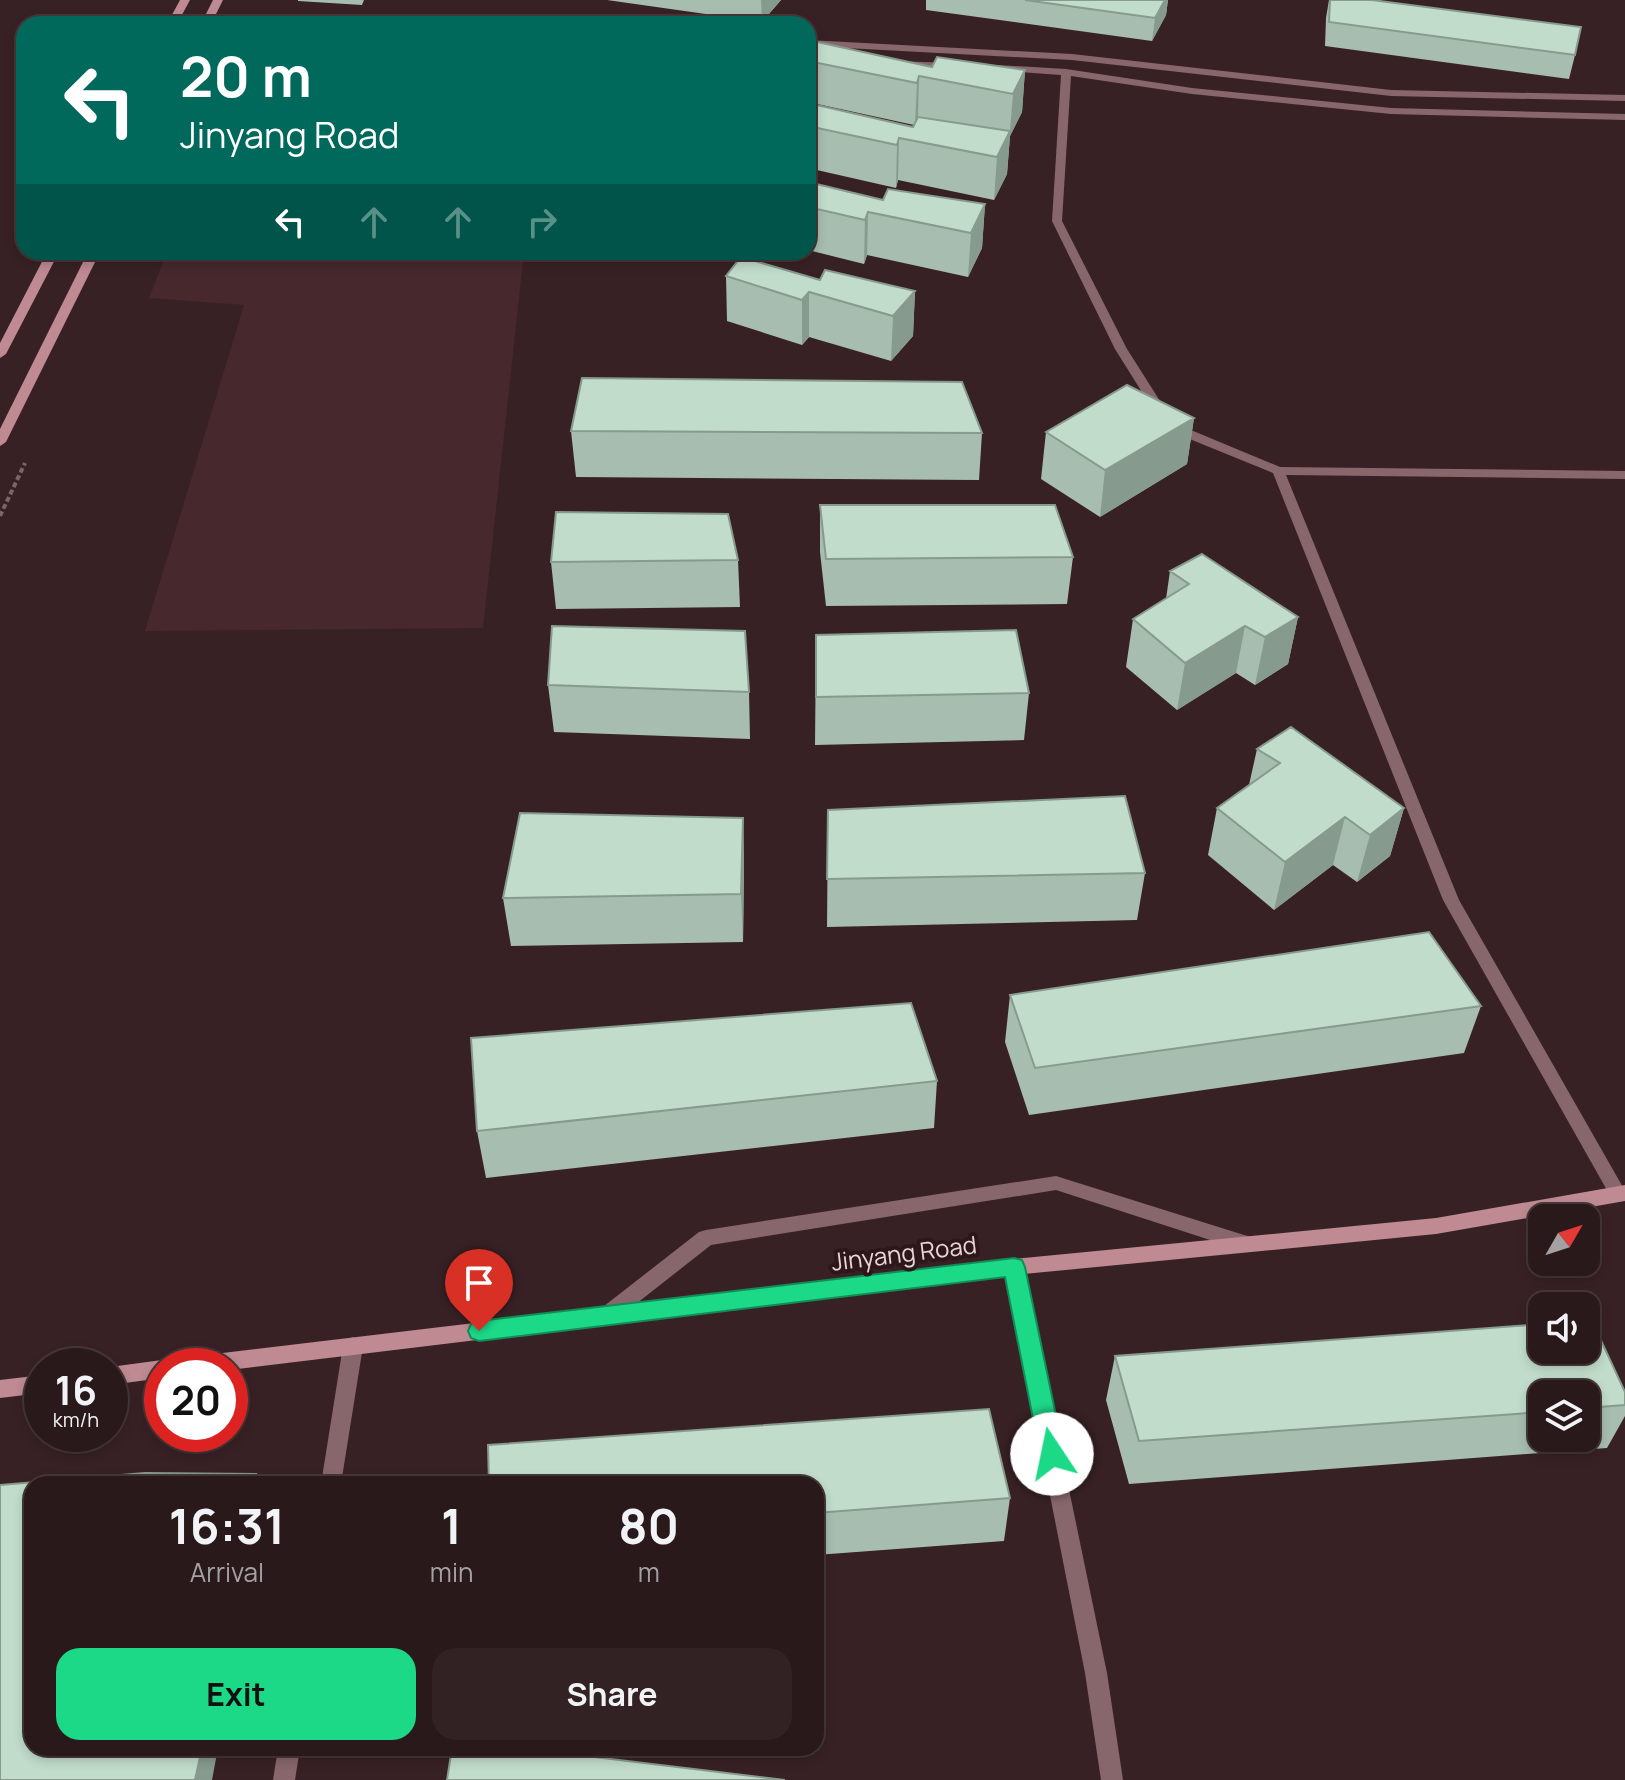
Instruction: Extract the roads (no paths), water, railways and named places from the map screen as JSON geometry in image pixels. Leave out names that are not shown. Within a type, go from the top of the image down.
[{"type":"street","points":[[816,43],[1072,57],[1391,93],[1625,98]]},
{"type":"street","points":[[879,62],[965,66]]},
{"type":"street","points":[[980,67],[1066,72],[1192,91],[1391,111],[1625,117]]},
{"type":"street","points":[[1066,72],[1057,221],[1121,349],[1169,426],[1278,471],[1625,475]]},
{"type":"street","points":[[0,354],[49,260]]},
{"type":"street","points":[[0,442],[90,260]]},
{"type":"street","points":[[1278,471],[1451,900],[1622,1193]]},
{"type":"street","points":[[606,1316],[706,1238],[1056,1183],[1244,1243]]},
{"type":"street","name":"Jinyang Road","points":[[248,1359],[1014,1267],[1436,1226],[1622,1193]]},
{"type":"street","points":[[1014,1267],[1096,1673],[1112,1780]]},
{"type":"street","points":[[332,1476],[353,1346]]},
{"type":"street","points":[[0,1389],[24,1386]]},
{"type":"street","points":[[284,1780],[288,1756]]}]
